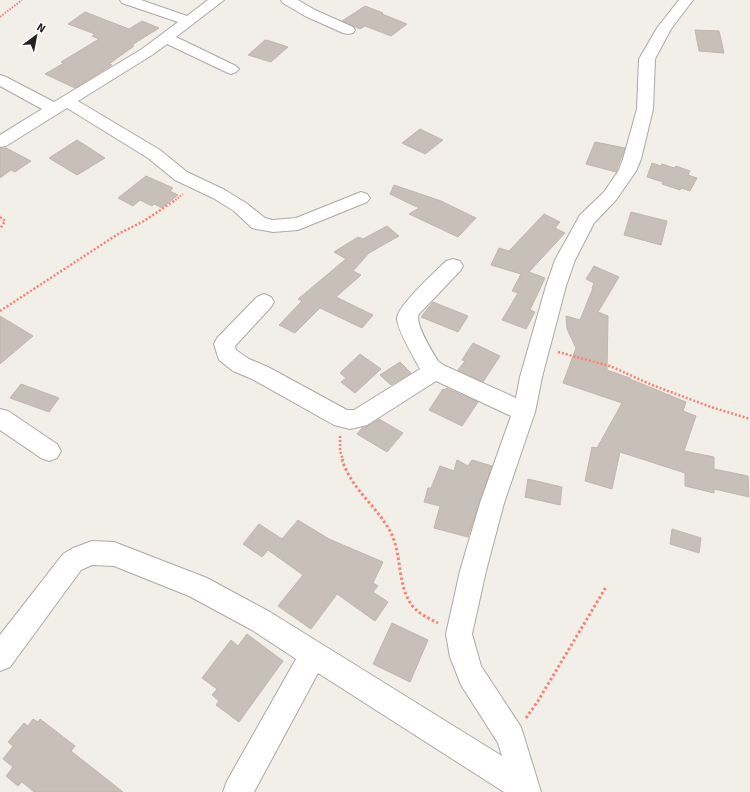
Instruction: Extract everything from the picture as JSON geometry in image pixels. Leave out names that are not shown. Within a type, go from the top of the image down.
[{"type":"street","points":[[127,0],[188,21]]},
{"type":"street","points":[[0,142],[147,52],[217,0]]},
{"type":"street","points":[[288,0],[310,13],[348,30]]},
{"type":"street","points":[[526,790],[511,737],[471,675],[464,657],[459,634],[473,571],[492,503],[524,412],[531,377],[556,286],[565,260],[587,219],[610,196],[627,171],[632,159],[645,109],[647,59],[664,28],[686,0]]},
{"type":"street","points":[[166,38],[232,69]]},
{"type":"street","points":[[0,80],[60,105],[149,151],[181,176],[214,190],[240,207],[259,223],[273,226],[298,224],[360,198]]},
{"type":"street","points":[[453,266],[411,309],[407,317],[409,326],[430,367],[435,371],[524,412]]},
{"type":"street","points":[[264,302],[224,344],[226,354],[241,364],[342,418],[350,420],[359,418],[435,371]]},
{"type":"street","points":[[0,418],[49,452]]},
{"type":"street","points":[[0,657],[72,562],[79,557],[90,553],[101,551],[114,554],[198,587],[261,621],[526,790]]},
{"type":"street","points":[[238,792],[314,654]]},
{"type":"path","points":[[0,17],[22,0]]},
{"type":"path","points":[[0,311],[112,238],[134,228],[153,216],[198,183]]},
{"type":"path","points":[[0,217],[5,221],[5,224],[0,229]]},
{"type":"path","points":[[540,347],[610,366],[652,385],[711,407],[750,419]]},
{"type":"path","points":[[342,418],[339,444],[341,458],[351,480],[383,520],[392,535],[410,603],[422,615],[459,634]]},
{"type":"path","points":[[511,737],[538,701],[606,587]]},
{"type":"building","points":[[365,6],[407,24],[391,36],[365,26],[360,29],[342,21]]},
{"type":"building","points":[[85,12],[129,29],[142,21],[159,28],[132,45],[134,46],[109,64],[112,65],[75,88],[45,74],[64,63],[61,62],[99,39],[92,36],[95,34],[68,24]]},
{"type":"building","points":[[695,30],[719,31],[724,53],[699,51]]},
{"type":"building","points":[[265,40],[288,47],[271,62],[248,55]]},
{"type":"building","points":[[420,129],[443,140],[425,154],[402,143]]},
{"type":"building","points":[[77,140],[105,158],[77,175],[49,158]]},
{"type":"building","points":[[595,142],[625,148],[616,172],[586,164]]},
{"type":"building","points":[[0,148],[6,148],[31,161],[15,172],[11,170],[0,178]]},
{"type":"building","points":[[652,163],[661,166],[662,164],[674,168],[676,166],[690,171],[688,175],[697,178],[690,191],[681,188],[680,190],[662,184],[663,182],[647,177]]},
{"type":"building","points":[[146,176],[173,188],[170,191],[178,195],[162,208],[154,204],[152,206],[140,200],[133,206],[118,198]]},
{"type":"building","points":[[394,185],[441,201],[476,218],[458,237],[409,214],[419,208],[390,194]]},
{"type":"building","points":[[631,212],[667,221],[661,245],[624,235]]},
{"type":"building","points":[[544,214],[560,222],[555,228],[565,233],[529,272],[545,278],[530,310],[535,312],[526,329],[502,320],[518,293],[512,291],[521,274],[491,265],[499,248],[509,251]]},
{"type":"building","points":[[387,226],[399,236],[369,253],[353,271],[361,275],[336,297],[373,315],[362,328],[320,308],[295,333],[279,325],[302,301],[298,299],[346,259],[334,252],[358,237],[363,239]]},
{"type":"building","points":[[594,266],[619,277],[598,312],[608,316],[607,370],[630,378],[686,402],[683,411],[696,416],[684,451],[714,457],[714,469],[748,476],[749,497],[714,489],[714,493],[685,486],[685,473],[620,452],[612,489],[585,481],[592,447],[597,448],[622,403],[563,383],[576,348],[567,329],[566,316],[580,320],[593,288],[594,283],[586,279]]},
{"type":"building","points":[[433,302],[468,316],[458,332],[421,317]]},
{"type":"building","points":[[0,316],[33,336],[0,364]]},
{"type":"building","points":[[473,343],[500,356],[483,382],[458,370],[465,361],[462,360]]},
{"type":"building","points":[[360,354],[381,369],[355,393],[341,382],[346,378],[340,373]]},
{"type":"building","points":[[400,362],[411,373],[391,385],[380,375]]},
{"type":"building","points":[[21,384],[59,398],[49,412],[10,398]]},
{"type":"building","points":[[446,388],[478,402],[462,426],[429,410],[443,389],[445,390]]},
{"type":"building","points":[[379,419],[403,433],[387,452],[357,434],[362,428]]},
{"type":"building","points":[[457,460],[468,466],[472,460],[492,466],[468,537],[434,528],[440,506],[424,502],[428,488],[431,488],[440,466],[454,471]]},
{"type":"building","points":[[528,479],[562,487],[560,505],[525,497]]},
{"type":"building","points":[[298,520],[329,539],[383,562],[373,583],[378,586],[373,592],[388,602],[375,621],[337,594],[311,629],[278,606],[303,575],[268,550],[262,557],[243,544],[259,524],[282,539]]},
{"type":"building","points":[[672,529],[701,538],[699,553],[670,544]]},
{"type":"building","points":[[392,623],[428,640],[410,682],[373,664]]},
{"type":"building","points":[[247,634],[283,661],[239,722],[216,705],[219,701],[212,695],[217,689],[202,678],[231,640],[238,646]]},
{"type":"building","points":[[33,719],[38,722],[40,719],[75,746],[71,751],[123,792],[34,792],[22,782],[18,786],[6,776],[13,767],[3,759],[13,746],[8,742],[24,723],[28,726]]}]
